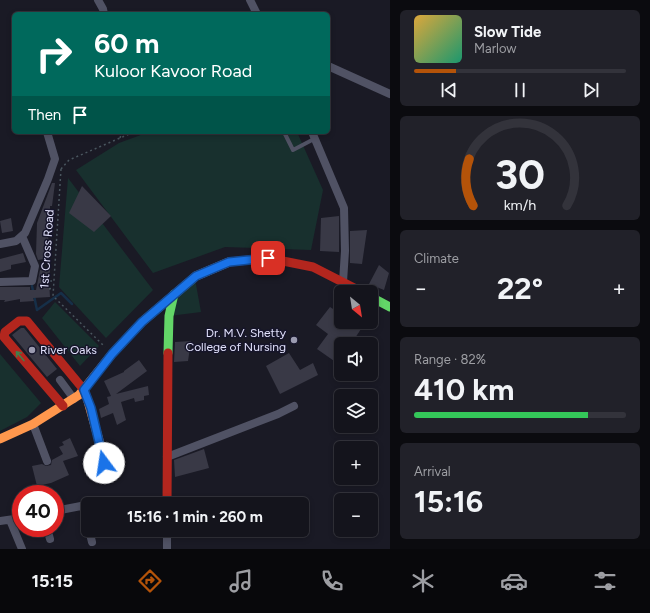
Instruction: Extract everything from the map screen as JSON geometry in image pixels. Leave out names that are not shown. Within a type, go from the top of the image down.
[{"type":"street","points":[[98,0],[104,12]]},
{"type":"street","points":[[250,0],[256,12]]},
{"type":"street","points":[[330,67],[390,94]]},
{"type":"street","points":[[0,244],[16,240],[25,232],[48,180],[55,159],[48,134]]},
{"type":"street","points":[[313,135],[344,208],[345,251],[343,282]]},
{"type":"street","points":[[0,282],[32,281],[35,266],[22,236]]},
{"type":"street","points":[[0,439],[33,424],[74,399],[84,390],[112,354],[142,322],[196,276],[229,262],[268,258],[313,267],[349,285]]},
{"type":"street","points":[[167,497],[170,316],[174,294]]},
{"type":"street","points":[[378,300],[390,307]]},
{"type":"street","points":[[63,406],[4,337],[5,332],[19,321],[27,321],[84,390],[91,408],[107,469]]},
{"type":"street","points":[[60,380],[74,399]]},
{"type":"street","points":[[167,457],[278,414],[294,406]]},
{"type":"street","points":[[33,424],[47,461]]},
{"type":"street","points":[[64,509],[81,506]]},
{"type":"street","points":[[0,521],[10,520],[22,549]]},
{"type":"street","points":[[91,537],[92,542]]},
{"type":"street","points":[[166,549],[167,537]]},
{"type":"lane","points":[[285,134],[293,150],[313,135]]},
{"type":"path","points":[[120,138],[121,134]]},
{"type":"path","points":[[120,138],[129,134]]},
{"type":"path","name":"1st Cross Road","points":[[112,354],[55,297],[54,281],[61,169],[69,160],[120,138]]},
{"type":"path","points":[[49,289],[54,288]]},
{"type":"green space","points":[[144,134],[298,134],[323,190],[311,250],[225,247],[153,273],[76,170],[119,143]]},
{"type":"green space","points":[[68,178],[153,290],[106,338],[59,287]]},
{"type":"green space","points":[[195,279],[201,312],[169,316],[176,296]]},
{"type":"green space","points":[[55,302],[99,346],[80,366],[42,318]]},
{"type":"green space","points":[[0,354],[41,403],[27,417],[0,431]]},
{"type":"building","points":[[52,183],[55,183],[52,206],[50,206],[50,235],[48,235],[50,258],[38,260],[36,254],[37,223]]},
{"type":"building","points":[[82,186],[111,216],[94,232],[69,213]]},
{"type":"building","points":[[339,216],[339,252],[320,251],[321,218]]},
{"type":"building","points":[[11,218],[13,231],[2,233],[0,221]]},
{"type":"building","points":[[367,230],[362,264],[350,263],[350,231]]},
{"type":"building","points":[[23,253],[26,262],[11,265],[11,269],[0,272],[0,259]]},
{"type":"building","points":[[379,265],[389,273],[384,290],[378,288],[378,285],[369,284]]},
{"type":"building","points":[[40,270],[50,270],[50,297],[33,298],[34,301],[20,302],[20,299],[4,302],[5,300],[0,300],[0,287],[30,287],[30,290],[36,290]]},
{"type":"building","points":[[330,307],[334,310],[334,329],[361,329],[356,337],[334,337],[334,361],[317,349],[328,334],[316,325]]},
{"type":"building","points":[[21,328],[24,328],[57,369],[47,377],[12,335]]},
{"type":"building","points":[[191,341],[188,361],[174,362],[175,342]]},
{"type":"building","points":[[289,353],[300,370],[313,363],[318,375],[280,394],[266,366]]},
{"type":"building","points":[[139,360],[147,371],[116,394],[148,386],[149,395],[144,396],[144,400],[135,402],[134,398],[121,402],[126,420],[117,425],[113,413],[101,418],[99,409],[109,404],[107,397],[111,396],[104,381],[124,372]]},
{"type":"building","points":[[70,438],[78,456],[63,461],[69,475],[51,483],[37,485],[32,466],[42,464],[46,466],[51,465],[52,460],[63,454],[59,447],[64,445],[62,442]]},
{"type":"building","points":[[204,449],[209,468],[175,477],[174,460]]},
{"type":"waterway","points":[[32,286],[37,310],[61,293],[72,304]]},
{"type":"traffic: fast","points":[[168,353],[169,316],[174,294]]},
{"type":"traffic: fast","points":[[378,301],[390,307]]},
{"type":"traffic: slow","points":[[0,439],[33,424],[79,395],[112,354],[142,322],[196,276],[229,262]]},
{"type":"traffic: slow","points":[[88,401],[107,469]]},
{"type":"traffic: jam","points":[[229,262],[268,258],[313,267],[348,285]]},
{"type":"traffic: jam","points":[[63,406],[4,337],[5,332],[19,321],[27,321],[84,390],[88,401]]},
{"type":"traffic: jam","points":[[167,497],[168,353]]},
{"type":"place","name":"Dr. M.V. Shetty College of Nursing","points":[[294,340]]},
{"type":"place","name":"River Oaks","points":[[32,350]]},
{"type":"route","points":[[104,463],[91,408],[84,390],[112,354],[142,322],[196,276],[229,262],[268,258]]}]
